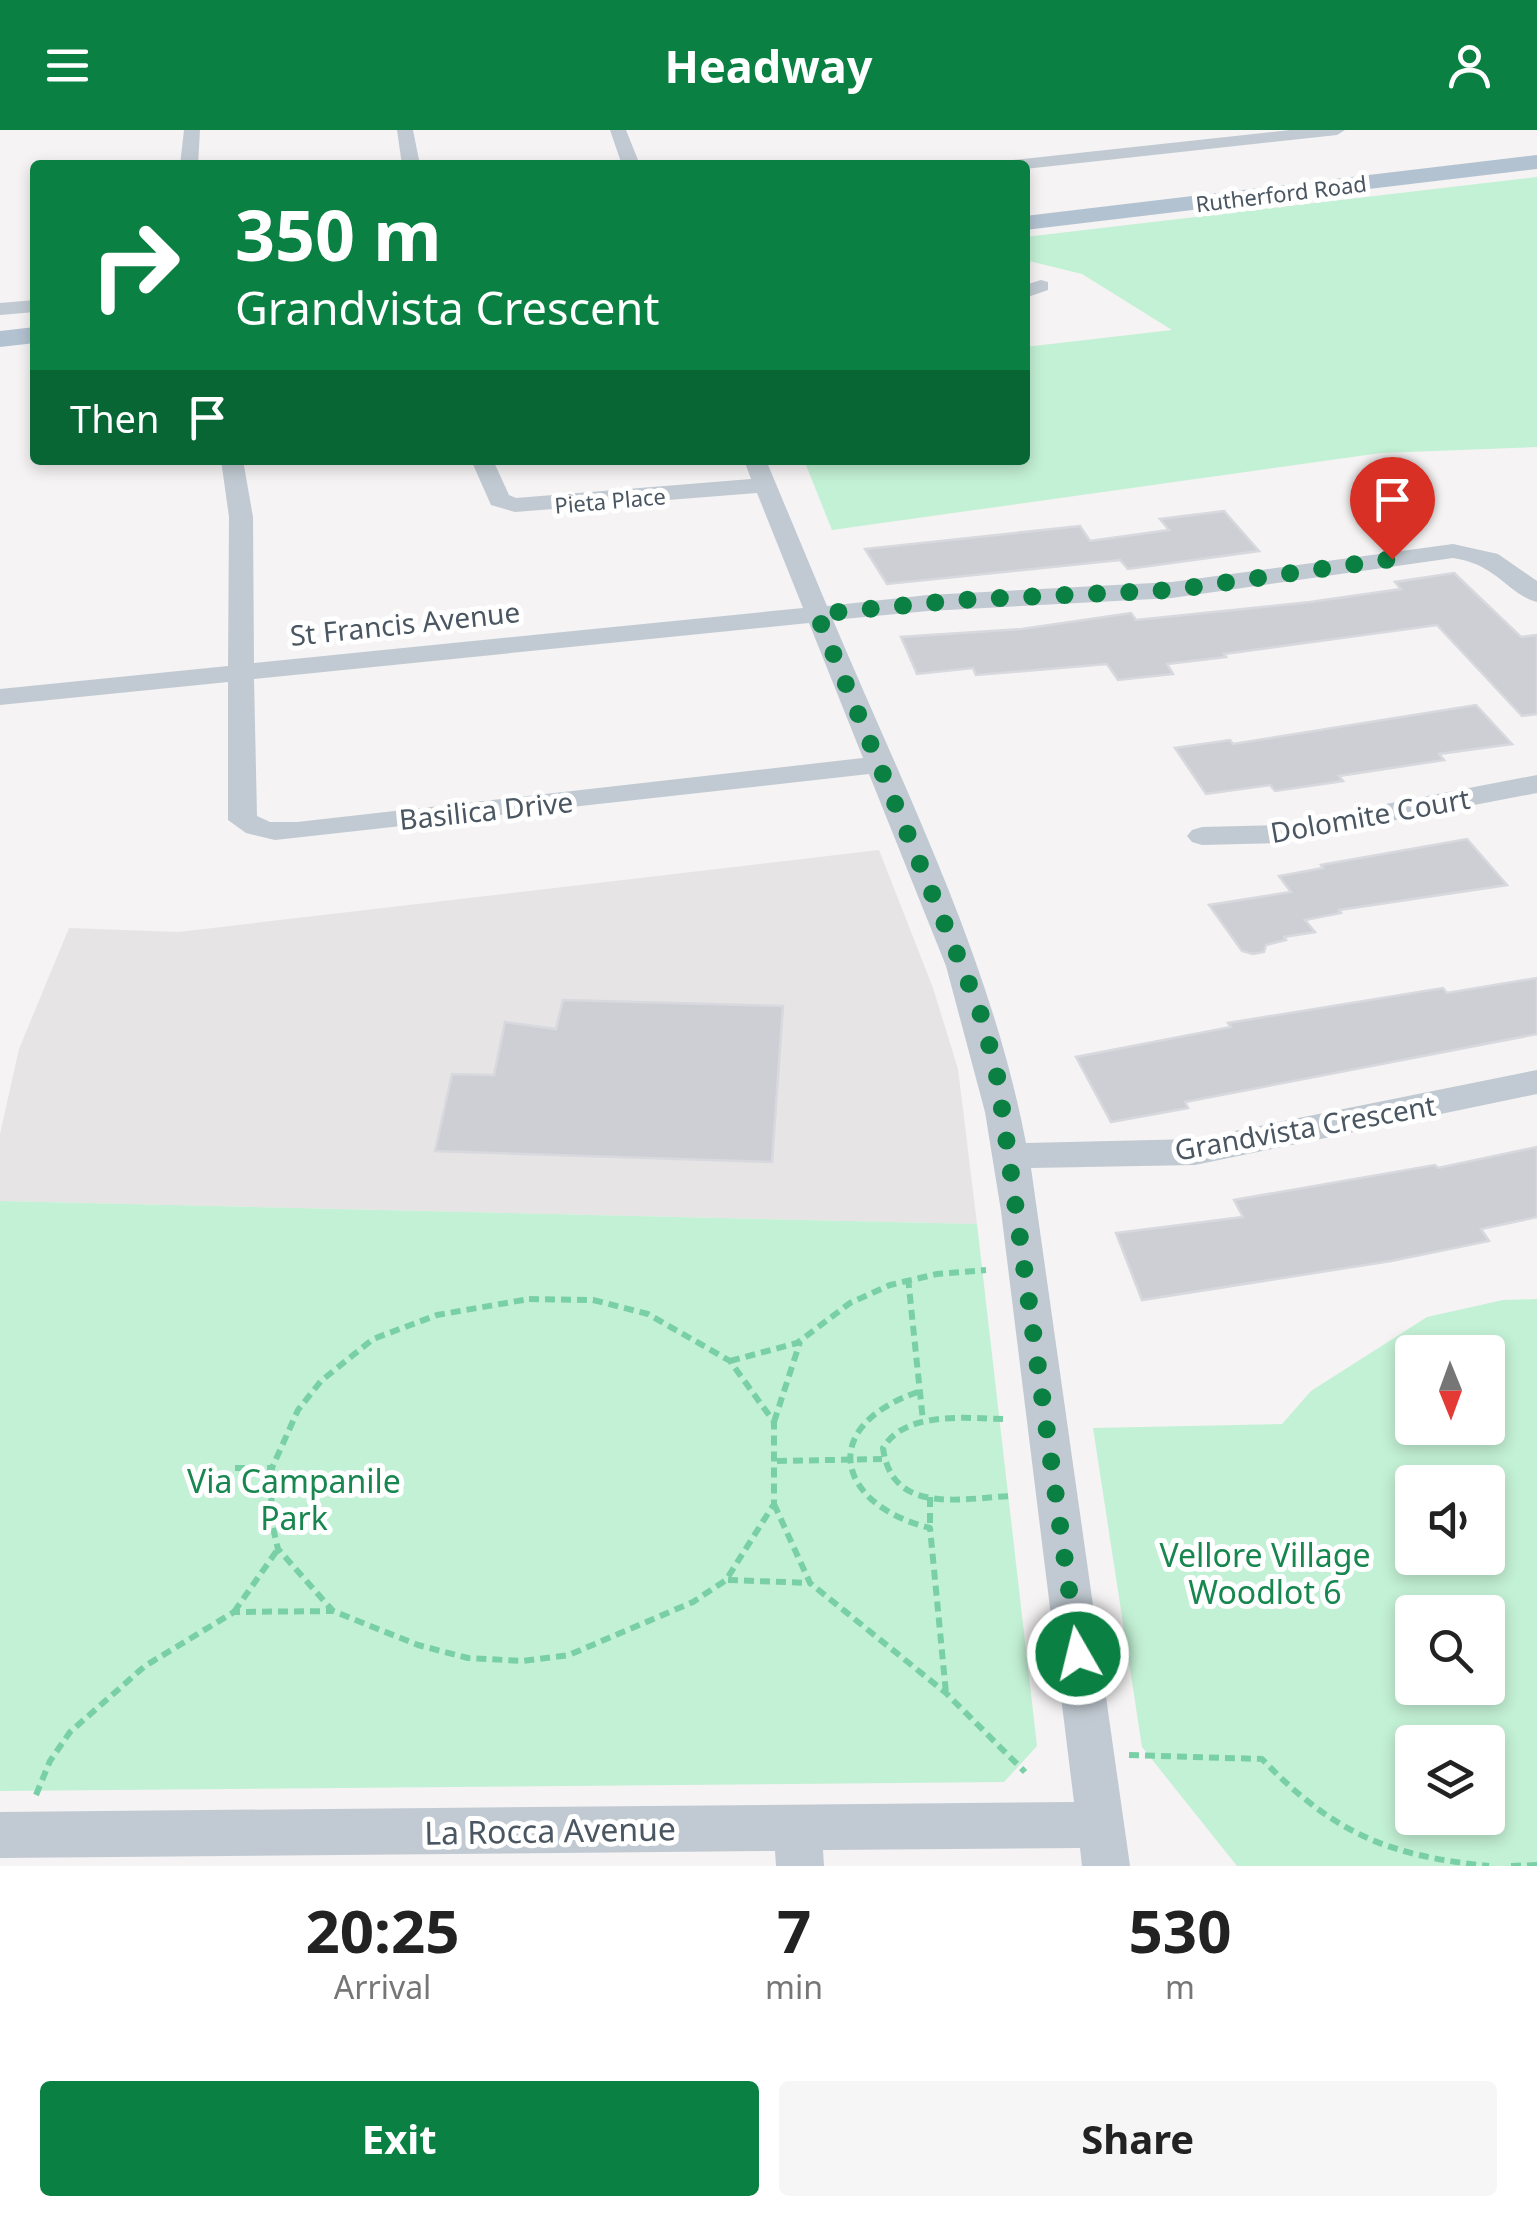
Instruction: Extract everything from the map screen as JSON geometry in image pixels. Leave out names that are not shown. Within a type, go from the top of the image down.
[{"type":"main road","name":"Rutherford Road","points":[[1030,222],[1537,162]]},
{"type":"main road","points":[[0,339],[30,336]]},
{"type":"street","points":[[189,160],[192,130]]},
{"type":"street","points":[[406,130],[411,160]]},
{"type":"street","points":[[618,130],[629,160]]},
{"type":"street","points":[[1030,163],[1337,130]]},
{"type":"street","points":[[0,309],[30,306]]},
{"type":"street","points":[[233,465],[241,517],[240,672]]},
{"type":"street","name":"Pieta Place","points":[[484,465],[499,500],[515,506],[764,485]]},
{"type":"street","points":[[756,465],[983,1020],[1011,1156],[1103,1846]]},
{"type":"street","points":[[817,614],[960,600],[1172,590],[1453,551],[1479,553],[1497,560],[1537,594]]},
{"type":"street","name":"St Francis Avenue","points":[[0,696],[817,614]]},
{"type":"street","name":"Basilica Drive","points":[[240,672],[243,820],[270,832],[878,765]]},
{"type":"street","name":"Dolomite Court","points":[[1202,836],[1277,834],[1537,784]]},
{"type":"street","name":"Grandvista Crescent","points":[[1011,1156],[1195,1152],[1537,1082]]},
{"type":"street","name":"La Rocca Avenue","points":[[0,1835],[799,1847],[1103,1846]]},
{"type":"path","points":[[730,1361],[800,1342],[828,1316],[856,1299],[908,1278],[934,1272],[986,1270]]},
{"type":"path","points":[[908,1278],[923,1420]]},
{"type":"path","points":[[333,1612],[278,1548],[271,1519],[272,1468],[298,1410],[346,1358],[373,1339],[437,1314],[529,1299],[615,1304],[648,1314],[730,1361],[774,1422]]},
{"type":"path","points":[[234,1612],[333,1612],[418,1646],[452,1654],[523,1660],[568,1655],[613,1640],[693,1602],[726,1580],[774,1504],[774,1422],[800,1342]]},
{"type":"path","points":[[918,1392],[884,1404],[862,1422],[853,1442],[852,1459],[856,1479],[870,1501],[907,1523],[930,1528]]},
{"type":"path","points":[[1003,1419],[923,1420],[903,1427],[888,1441],[882,1459],[890,1477],[902,1488],[930,1497],[1012,1496]]},
{"type":"path","points":[[777,1462],[882,1459]]},
{"type":"path","points":[[235,1468],[272,1468]]},
{"type":"path","points":[[930,1497],[946,1693]]},
{"type":"path","points":[[774,1504],[810,1583],[946,1693],[1024,1772]]},
{"type":"path","points":[[36,1795],[50,1761],[70,1732],[146,1666],[234,1612],[278,1548]]},
{"type":"path","points":[[726,1580],[810,1583]]},
{"type":"path","points":[[1129,1755],[1262,1760],[1321,1816],[1369,1845],[1432,1862],[1489,1866]]},
{"type":"path","points":[[1511,1866],[1537,1865]]},
{"type":"shaded area","points":[[879,850],[933,988],[958,1069],[977,1224],[0,1201],[0,1134],[19,1049],[69,928],[178,932]]},
{"type":"green space","points":[[1537,177],[1537,447],[1381,453],[832,530],[806,465],[1030,465],[1030,346],[1172,330],[1082,274],[1030,261],[1030,236]]},
{"type":"green space","name":"Via Campanile Park","points":[[0,1201],[977,1224],[1037,1746],[1004,1782],[0,1791]]},
{"type":"green space","name":"Vellore Village Woodlot 6","points":[[1537,1299],[1537,1866],[1237,1866],[1142,1747],[1093,1428],[1282,1424],[1311,1391],[1395,1337],[1395,1445],[1505,1445],[1505,1335],[1399,1335],[1427,1317],[1503,1300]]},
{"type":"building","points":[[1224,511],[1259,551],[1128,569],[1120,560],[887,584],[865,549],[1080,526],[1090,541],[1169,530],[1160,519]]},
{"type":"building","points":[[1454,573],[1521,637],[1537,635],[1537,714],[1522,716],[1437,625],[1224,654],[1226,657],[1167,664],[1173,674],[1118,680],[1107,664],[976,675],[973,668],[917,674],[901,637],[1022,629],[1131,613],[1136,620],[1310,602],[1401,589],[1395,582]]},
{"type":"building","points":[[1476,705],[1512,744],[1439,754],[1444,760],[1339,776],[1343,781],[1275,791],[1270,785],[1206,794],[1175,748],[1230,740],[1233,744]]},
{"type":"building","points":[[1467,839],[1507,885],[1339,910],[1341,913],[1305,920],[1315,932],[1284,937],[1286,940],[1266,945],[1264,952],[1253,954],[1242,951],[1209,905],[1291,892],[1279,876],[1323,868],[1321,865]]},
{"type":"building","points":[[1537,978],[1537,1034],[1185,1102],[1188,1108],[1111,1122],[1076,1057],[1231,1027],[1228,1023],[1443,988],[1447,993]]},
{"type":"building","points":[[563,1000],[783,1006],[772,1162],[435,1151],[452,1074],[494,1075],[505,1022],[556,1029]]},
{"type":"building","points":[[1537,1147],[1537,1217],[1481,1229],[1489,1241],[1391,1261],[1142,1300],[1116,1233],[1243,1217],[1234,1200],[1435,1165],[1438,1168]]},
{"type":"route","points":[[1078,1654],[1028,1274],[998,1080],[983,1020],[817,614],[960,600],[1172,590],[1392,559]]}]
